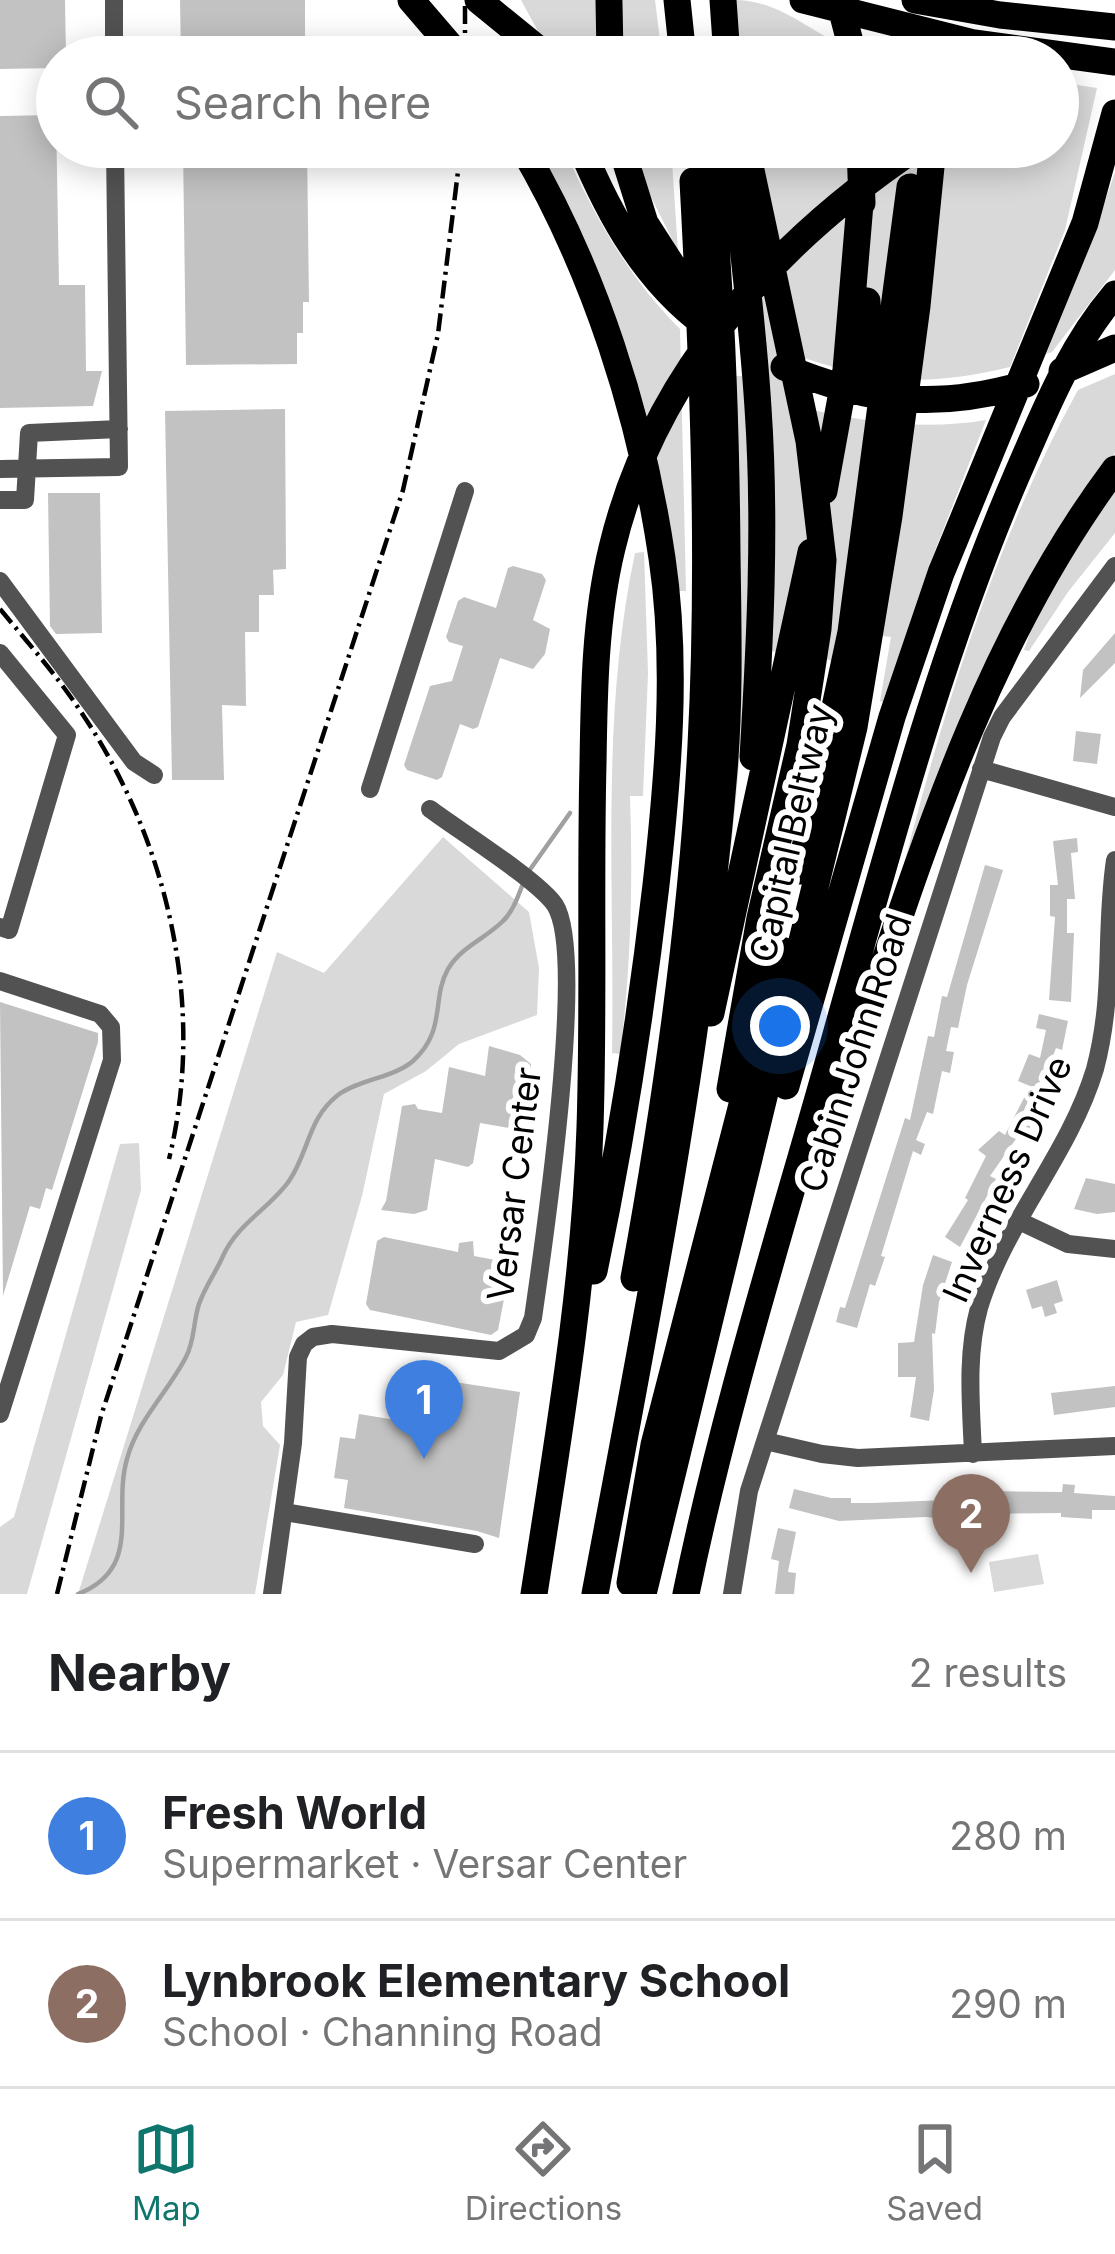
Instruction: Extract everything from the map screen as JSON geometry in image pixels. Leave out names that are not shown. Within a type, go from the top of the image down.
[{"type":"highway","points":[[478,0],[520,36]]},
{"type":"highway","points":[[511,0],[532,36]]},
{"type":"highway","points":[[609,0],[610,36]]},
{"type":"highway","points":[[676,0],[680,36]]},
{"type":"highway","points":[[694,0],[698,36]]},
{"type":"highway","points":[[723,0],[726,36]]},
{"type":"highway","points":[[803,0],[946,36]]},
{"type":"highway","points":[[839,0],[848,36]]},
{"type":"highway","points":[[916,0],[1115,27]]},
{"type":"highway","points":[[923,36],[926,0]]},
{"type":"highway","points":[[942,36],[945,0]]},
{"type":"highway","points":[[1012,36],[1045,0]]},
{"type":"highway","points":[[421,10],[443,36]]},
{"type":"highway","points":[[1079,39],[1115,15]]},
{"type":"highway","points":[[1079,57],[1115,62]]},
{"type":"highway","points":[[628,1594],[654,1445],[709,1277],[784,1092],[892,717],[941,573],[1085,224],[1114,121]]},
{"type":"highway","points":[[532,168],[580,264],[639,442],[662,560],[670,672],[664,811],[638,1033],[611,1190],[561,1421]]},
{"type":"highway","points":[[590,168],[607,208],[648,270],[779,364],[830,386],[879,398],[954,401],[1032,382],[1115,348]]},
{"type":"highway","points":[[628,168],[645,223],[686,298]]},
{"type":"highway","points":[[577,1594],[668,1062],[696,814],[706,571],[693,168]]},
{"type":"highway","points":[[595,1594],[668,1198],[724,767],[728,633],[725,415],[709,168]]},
{"type":"highway","points":[[735,168],[758,408],[761,514],[754,734],[736,904]]},
{"type":"highway","points":[[709,1277],[750,969],[800,745],[822,586],[822,533],[809,441],[750,168]]},
{"type":"highway","points":[[860,168],[871,363],[861,635]]},
{"type":"highway","points":[[534,1594],[561,1421],[587,1190],[593,717],[600,622],[612,550],[630,486],[688,370],[740,299],[825,215],[888,168]]},
{"type":"highway","points":[[866,530],[913,168]]},
{"type":"highway","name":"Capital Beltway","points":[[643,1594],[709,1277],[854,727],[861,635],[917,306],[930,168]]},
{"type":"highway","points":[[668,1198],[736,904],[846,370],[861,192]]},
{"type":"highway","points":[[686,1594],[740,1376],[924,727],[981,564],[1041,419],[1066,365],[1112,306]]},
{"type":"highway","points":[[740,1376],[973,718],[1032,597],[1070,532],[1115,470]]},
{"type":"street","points":[[114,0],[114,36]]},
{"type":"street","points":[[0,469],[119,467],[116,168]]},
{"type":"street","points":[[0,500],[25,500],[29,433],[119,429]]},
{"type":"street","points":[[370,789],[465,491]]},
{"type":"street","name":"Cabin John Road","points":[[732,1594],[743,1516],[765,1441],[981,769],[1002,717],[1115,566]]},
{"type":"street","points":[[0,581],[134,762],[154,776]]},
{"type":"street","points":[[0,653],[67,735],[9,930],[0,927]]},
{"type":"street","points":[[981,769],[1115,807]]},
{"type":"street","name":"Versar Center","points":[[285,1513],[298,1358],[304,1344],[314,1337],[398,1339],[499,1351],[526,1335],[533,1318],[554,1178],[565,983],[563,923],[556,906],[535,886],[430,809]]},
{"type":"street","name":"Inverness Drive","points":[[973,1454],[970,1375],[978,1312],[998,1259],[1082,1106],[1104,1036],[1112,979],[1115,860]]},
{"type":"street","points":[[0,981],[100,1014],[111,1027],[112,1060],[0,1414]]},
{"type":"street","points":[[1018,1221],[1068,1244],[1115,1249]]},
{"type":"street","points":[[765,1441],[859,1458],[1115,1446]]},
{"type":"street","points":[[272,1594],[285,1513],[475,1544]]},
{"type":"shaded area","points":[[521,0],[596,0],[597,36],[541,36]]},
{"type":"shaded area","points":[[623,0],[655,0],[659,36],[623,36]]},
{"type":"shaded area","points":[[734,0],[766,5],[825,36],[738,36]]},
{"type":"shaded area","points":[[1079,85],[1097,88],[1079,168]]},
{"type":"shaded area","points":[[545,168],[573,168],[613,244],[680,329],[686,591],[676,591],[650,442],[629,356]]},
{"type":"shaded area","points":[[641,168],[672,168],[678,251]]},
{"type":"shaded area","points":[[762,168],[1079,168],[1065,230],[1010,367],[955,377],[906,379],[857,373],[804,358]]},
{"type":"shaded area","points":[[1115,172],[1115,270],[1046,354],[1088,251]]},
{"type":"shaded area","points":[[754,262],[764,262],[811,525],[776,652],[768,650]]},
{"type":"shaded area","points":[[1115,374],[1115,453],[1058,531],[891,916],[946,714],[1017,515],[1078,390]]},
{"type":"shaded area","points":[[733,376],[744,376],[748,566],[740,754],[727,880]]},
{"type":"shaded area","points":[[813,410],[899,424],[986,420],[931,561],[885,703],[880,701],[891,637],[838,630],[832,661],[826,659]]},
{"type":"shaded area","points":[[1115,491],[1115,533],[1029,651],[1024,650],[1046,587]]},
{"type":"shaded area","points":[[644,552],[648,673],[643,796],[630,796],[630,925],[620,1054],[612,1053],[613,740],[624,615],[635,553]]},
{"type":"shaded area","points":[[443,837],[529,912],[539,968],[537,1015],[459,1044],[426,1071],[384,1094],[362,1196],[328,1315],[296,1322],[283,1375],[261,1402],[263,1426],[280,1445],[255,1594],[78,1594],[277,952],[324,973]]},
{"type":"shaded area","points":[[139,1143],[141,1190],[27,1594],[0,1594],[0,1527],[14,1517],[120,1144]]},
{"type":"shaded area","points":[[1038,1554],[1044,1584],[994,1592],[989,1562]]},
{"type":"building","points":[[0,0],[65,0],[66,36],[36,36],[36,68],[0,69]]},
{"type":"building","points":[[180,0],[305,0],[305,36],[181,36]]},
{"type":"building","points":[[36,115],[36,168],[57,168],[59,285],[85,285],[86,371],[102,371],[93,406],[0,408],[0,116]]},
{"type":"building","points":[[183,168],[307,168],[309,302],[303,302],[303,333],[297,333],[297,364],[186,365]]},
{"type":"building","points":[[285,409],[286,569],[273,570],[274,595],[259,595],[259,632],[245,632],[246,706],[222,705],[224,780],[172,780],[165,411]]},
{"type":"building","points":[[48,493],[100,493],[102,633],[56,634],[50,626]]},
{"type":"building","points":[[508,568],[542,574],[546,580],[533,620],[550,629],[545,654],[533,669],[500,658],[478,727],[460,724],[442,777],[437,780],[407,770],[404,765],[430,686],[452,681],[463,646],[446,637],[458,601],[464,597],[496,608]]},
{"type":"building","points":[[1115,633],[1115,663],[1080,698],[1083,670]]},
{"type":"building","points":[[1076,731],[1101,734],[1097,764],[1073,761]]},
{"type":"building","points":[[1077,838],[1078,852],[1071,853],[1075,899],[1067,899],[1067,933],[1074,933],[1071,1002],[1049,1000],[1055,917],[1050,916],[1050,885],[1058,885],[1053,841]]},
{"type":"building","points":[[985,865],[1003,870],[958,1028],[951,1027],[946,1051],[954,1052],[950,1073],[942,1071],[933,1114],[927,1112],[916,1140],[925,1144],[921,1155],[913,1151],[881,1256],[885,1257],[875,1286],[870,1284],[857,1328],[836,1322],[840,1307],[845,1308],[905,1118],[910,1120],[928,1036],[934,1037],[942,996],[947,997]]},
{"type":"building","points":[[0,1002],[98,1033],[52,1190],[46,1188],[40,1209],[30,1206],[3,1296]]},
{"type":"building","points":[[1039,1014],[1068,1021],[1062,1050],[1056,1048],[1036,1102],[1041,1105],[1028,1131],[1023,1129],[990,1176],[996,1179],[960,1247],[945,1237],[968,1200],[986,1156],[978,1150],[999,1131],[1005,1135],[1030,1086],[1018,1081],[1029,1054],[1040,1058],[1046,1030],[1036,1028]]},
{"type":"building","points":[[489,1046],[520,1055],[531,1064],[521,1127],[512,1134],[509,1128],[480,1123],[473,1163],[468,1167],[435,1159],[427,1210],[414,1214],[381,1210],[402,1106],[415,1104],[418,1109],[442,1113],[449,1067],[485,1076]]},
{"type":"building","points":[[1086,1178],[1115,1184],[1115,1212],[1074,1209]]},
{"type":"building","points":[[384,1237],[458,1252],[459,1243],[473,1241],[474,1256],[506,1262],[510,1268],[498,1330],[491,1335],[370,1310],[366,1304],[377,1241]]},
{"type":"building","points":[[933,1255],[952,1262],[932,1333],[934,1390],[929,1421],[910,1417],[916,1377],[898,1377],[898,1343],[914,1342]]},
{"type":"building","points":[[1057,1280],[1063,1301],[1054,1304],[1057,1313],[1045,1317],[1042,1306],[1032,1309],[1026,1290]]},
{"type":"building","points":[[415,1376],[520,1392],[499,1538],[344,1508],[348,1480],[334,1478],[340,1437],[355,1439],[359,1414],[408,1422]]},
{"type":"building","points":[[1115,1386],[1115,1407],[1054,1415],[1051,1393]]},
{"type":"building","points":[[1063,1484],[1075,1485],[1074,1493],[1115,1496],[1115,1510],[1092,1510],[1092,1519],[1061,1517],[1061,1513],[839,1521],[789,1508],[794,1489],[851,1498],[851,1503],[872,1503],[970,1499],[986,1497],[986,1491],[1062,1492]]},
{"type":"building","points":[[778,1528],[796,1532],[788,1572],[796,1573],[794,1594],[775,1594],[779,1561],[771,1559]]},
{"type":"waterway","points":[[529,871],[570,813]]},
{"type":"waterway","points":[[78,1594],[98,1583],[119,1553],[127,1459],[145,1419],[186,1357],[199,1304],[229,1245],[289,1181],[328,1104],[347,1090],[405,1067],[424,1049],[435,1026],[448,969],[507,917],[524,881]]},
{"type":"railway","points":[[465,0],[465,36]]},
{"type":"railway","points":[[57,1594],[101,1416],[403,490],[438,334],[458,168]]},
{"type":"railway","points":[[0,609],[85,718],[139,819],[158,874],[181,987],[183,1045],[169,1159]]},
{"type":"place","name":"Fresh World","points":[[424,1459]]},
{"type":"place","name":"Lynbrook Elementary School","points":[[971,1573]]}]
